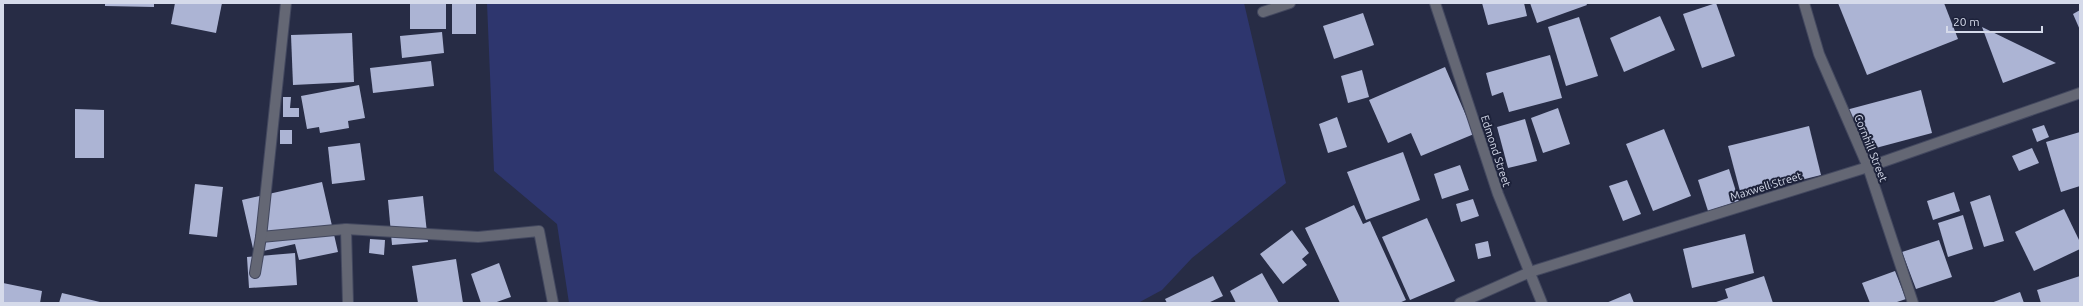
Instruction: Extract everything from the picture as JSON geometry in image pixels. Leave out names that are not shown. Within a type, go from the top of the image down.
[{"type":"street","points":[[255,273],[261,237],[286,3]]},
{"type":"street","points":[[1263,12],[1290,3]]},
{"type":"street","name":"Edmond Street","points":[[1435,3],[1498,194],[1542,303]]},
{"type":"street","name":"Cornhill Street","points":[[1804,3],[1819,54],[1868,167],[1913,303]]},
{"type":"street","name":"Maxwell Street","points":[[1460,303],[1530,272],[1868,167],[2080,93]]},
{"type":"street","points":[[261,237],[346,229],[478,237],[540,231],[554,303]]},
{"type":"street","points":[[346,229],[348,303]]},
{"type":"shaded area","points":[[487,3],[1244,3],[1286,183],[1192,258],[1162,290],[1138,303],[569,303],[557,224],[494,171]]},
{"type":"building","points":[[105,3],[154,3],[154,7],[105,6]]},
{"type":"building","points":[[175,3],[222,3],[216,33],[171,24]]},
{"type":"building","points":[[410,3],[446,3],[446,29],[410,29]]},
{"type":"building","points":[[452,3],[476,3],[476,34],[452,34]]},
{"type":"building","points":[[1482,3],[1524,3],[1527,16],[1488,25]]},
{"type":"building","points":[[1530,3],[1586,3],[1587,5],[1537,23]]},
{"type":"building","points":[[1716,3],[1735,56],[1702,68],[1683,14]]},
{"type":"building","points":[[1838,3],[1944,3],[1958,39],[1867,75]]},
{"type":"building","points":[[2080,10],[2080,30],[2073,14]]},
{"type":"building","points":[[1363,13],[1374,45],[1334,59],[1323,26]]},
{"type":"building","points":[[1660,16],[1675,50],[1624,72],[1610,38]]},
{"type":"building","points":[[1579,17],[1598,76],[1566,86],[1548,27]]},
{"type":"building","points":[[1982,27],[2056,63],[2003,83]]},
{"type":"building","points":[[442,32],[444,53],[402,58],[400,36]]},
{"type":"building","points":[[352,33],[354,82],[293,85],[291,35]]},
{"type":"building","points":[[1550,55],[1562,98],[1509,112],[1503,92],[1492,96],[1486,73]]},
{"type":"building","points":[[431,61],[434,86],[373,93],[370,68]]},
{"type":"building","points":[[1445,67],[1474,134],[1421,156],[1411,133],[1388,143],[1369,100]]},
{"type":"building","points":[[1362,70],[1369,97],[1348,103],[1341,76]]},
{"type":"building","points":[[359,85],[365,118],[348,121],[349,128],[320,133],[319,127],[307,129],[301,96]]},
{"type":"building","points":[[1921,90],[1932,133],[1857,153],[1846,110]]},
{"type":"building","points":[[283,97],[291,97],[290,108],[299,108],[299,117],[283,117]]},
{"type":"building","points":[[1558,108],[1570,144],[1543,153],[1531,118]]},
{"type":"building","points":[[75,109],[104,110],[104,158],[75,158]]},
{"type":"building","points":[[1337,117],[1347,147],[1328,153],[1319,124]]},
{"type":"building","points":[[1525,119],[1537,161],[1508,168],[1497,127]]},
{"type":"building","points":[[2044,125],[2049,137],[2037,142],[2032,129]]},
{"type":"building","points":[[1809,126],[1821,175],[1741,195],[1728,146]]},
{"type":"building","points":[[1664,129],[1691,196],[1653,211],[1626,144]]},
{"type":"building","points":[[280,130],[292,130],[292,144],[280,144]]},
{"type":"building","points":[[2080,132],[2080,186],[2061,192],[2046,142]]},
{"type":"building","points":[[360,143],[365,180],[332,184],[328,147]]},
{"type":"building","points":[[2032,148],[2039,163],[2019,171],[2012,156]]},
{"type":"building","points":[[1403,152],[1420,200],[1366,220],[1347,172]]},
{"type":"building","points":[[1460,165],[1469,190],[1442,199],[1434,174]]},
{"type":"building","points":[[1729,169],[1739,201],[1708,211],[1698,180]]},
{"type":"building","points":[[1627,180],[1641,214],[1623,221],[1609,186]]},
{"type":"building","points":[[322,182],[338,252],[299,260],[295,244],[254,253],[242,200]]},
{"type":"building","points":[[195,184],[223,187],[217,237],[189,234]]},
{"type":"building","points":[[1954,192],[1960,211],[1933,220],[1927,201]]},
{"type":"building","points":[[1990,195],[2004,241],[1984,247],[1970,202]]},
{"type":"building","points":[[423,196],[428,242],[392,245],[388,200]]},
{"type":"building","points":[[1473,199],[1479,216],[1461,222],[1456,204]]},
{"type":"building","points":[[1354,205],[1363,224],[1370,221],[1406,300],[1399,303],[1340,303],[1305,228]]},
{"type":"building","points":[[2064,209],[2080,242],[2080,249],[2034,271],[2015,232]]},
{"type":"building","points":[[1963,215],[1973,249],[1948,257],[1938,223]]},
{"type":"building","points":[[1427,218],[1455,281],[1410,300],[1382,237]]},
{"type":"building","points":[[1292,230],[1309,253],[1302,259],[1307,265],[1283,284],[1260,254]]},
{"type":"building","points":[[1745,234],[1754,273],[1692,288],[1683,249]]},
{"type":"building","points":[[370,239],[385,240],[384,255],[369,253]]},
{"type":"building","points":[[1939,240],[1952,277],[1916,289],[1902,252]]},
{"type":"building","points":[[1488,241],[1491,256],[1478,259],[1475,244]]},
{"type":"building","points":[[295,253],[297,285],[249,288],[247,257]]},
{"type":"building","points":[[456,259],[463,303],[418,303],[412,266]]},
{"type":"building","points":[[499,263],[511,297],[494,303],[481,303],[471,274]]},
{"type":"building","points":[[1895,271],[1906,299],[1894,303],[1870,303],[1862,283]]},
{"type":"building","points":[[1262,273],[1279,303],[1236,303],[1230,291]]},
{"type":"building","points":[[1213,276],[1223,296],[1208,303],[1167,303],[1165,299]]},
{"type":"building","points":[[1764,276],[1773,303],[1713,303],[1728,298],[1725,289]]},
{"type":"building","points":[[2080,276],[2080,303],[2041,303],[2037,290]]},
{"type":"building","points":[[3,283],[42,291],[40,303],[3,303]]},
{"type":"building","points":[[2020,292],[2024,303],[1991,303]]},
{"type":"building","points":[[62,293],[100,302],[100,303],[59,303]]},
{"type":"building","points":[[1630,293],[1634,303],[1606,303]]}]
